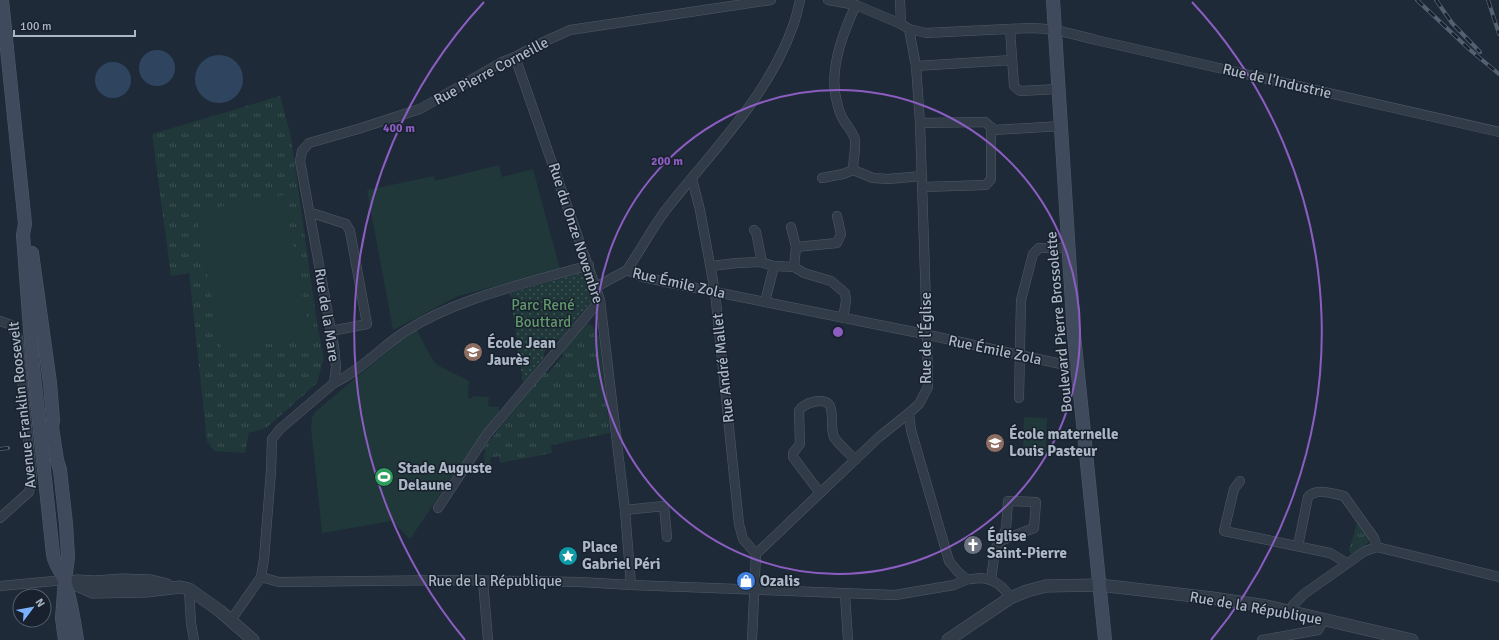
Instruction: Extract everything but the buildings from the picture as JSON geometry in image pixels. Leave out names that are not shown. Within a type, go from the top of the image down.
[{"type":"main road","name":"Avenue Franklin Roosevelt","points":[[2,0],[25,224],[23,235],[40,445],[47,492],[54,559],[65,580],[74,614],[77,640]]},
{"type":"main road","name":"Boulevard Pierre Brossolette","points":[[1053,0],[1068,248],[1077,365],[1105,640]]},
{"type":"main road","points":[[65,580],[62,618],[65,640]]},
{"type":"street","name":"Rue Pierre Corneille","points":[[309,143],[420,109],[495,65],[515,57],[570,30],[771,0]]},
{"type":"street","points":[[627,270],[665,212],[723,142],[757,94],[779,58],[793,27],[800,0]]},
{"type":"street","points":[[828,0],[856,5],[905,27],[926,33],[1045,28],[1055,30]]},
{"type":"street","name":"Rue de l'Église","points":[[756,554],[879,437],[910,413],[919,404],[928,387],[923,187],[916,66],[905,27],[900,0]]},
{"type":"street","points":[[852,170],[855,139],[842,118],[836,100],[835,78],[837,58],[841,41],[856,5]]},
{"type":"street","points":[[1010,29],[1014,86],[1020,91],[1058,89]]},
{"type":"street","name":"Rue de l'Industrie","points":[[1055,30],[1499,132]]},
{"type":"street","name":"Rue du Onze Novembre","points":[[515,57],[600,300],[631,585]]},
{"type":"street","points":[[916,66],[1012,60]]},
{"type":"street","points":[[920,123],[985,122],[994,130],[1060,126]]},
{"type":"street","points":[[923,187],[986,185],[991,179],[991,127]]},
{"type":"street","name":"Rue de la Mare","points":[[231,620],[261,577],[264,559],[272,439],[280,429],[334,383],[336,367],[331,331],[300,161],[302,151],[309,143]]},
{"type":"street","points":[[822,178],[843,174],[852,170],[873,178],[888,179],[922,176]]},
{"type":"street","name":"Rue André Mallet","points":[[692,179],[700,210],[715,292],[739,524],[744,539],[756,554]]},
{"type":"street","points":[[310,214],[315,214],[346,224],[352,238],[367,324],[331,331]]},
{"type":"street","points":[[796,247],[837,243],[840,234],[837,216]]},
{"type":"street","points":[[792,227],[796,247],[794,267]]},
{"type":"street","points":[[754,230],[756,232],[761,257],[760,262]]},
{"type":"street","points":[[1019,398],[1021,300],[1033,254],[1038,248],[1068,248]]},
{"type":"street","name":"Rue Émile Zola","points":[[710,266],[760,262],[774,266],[794,267],[804,273],[831,281],[845,293],[846,301],[843,318]]},
{"type":"street","points":[[334,383],[349,376],[405,331],[453,306],[589,265]]},
{"type":"street","points":[[765,302],[774,266]]},
{"type":"street","name":"Rue Émile Zola","points":[[596,287],[627,270],[643,277],[1061,364],[1077,365]]},
{"type":"street","points":[[438,508],[487,434],[600,300]]},
{"type":"street","points":[[0,321],[11,325],[18,338],[32,478],[29,492],[0,518]]},
{"type":"street","points":[[820,493],[794,457],[793,453],[799,446],[800,407],[804,404],[821,401],[826,402],[830,406],[834,436],[855,460]]},
{"type":"street","points":[[910,413],[911,430],[949,561],[961,575],[968,579],[980,578],[991,580],[1004,588],[1010,598]]},
{"type":"street","points":[[1240,482],[1234,489],[1224,531],[1330,553],[1347,563]]},
{"type":"street","points":[[1298,546],[1308,497],[1312,492],[1318,491],[1344,496],[1374,538],[1377,547]]},
{"type":"street","points":[[991,580],[996,549],[1000,541],[1006,529],[1008,502],[1036,502],[1034,528],[1000,541]]},
{"type":"street","points":[[624,510],[664,506],[667,537]]},
{"type":"street","points":[[1292,612],[1293,605],[1304,594],[1365,551],[1377,547],[1499,577]]},
{"type":"street","points":[[752,640],[756,554]]},
{"type":"street","name":"Rue de la République","points":[[261,577],[279,582],[482,580],[580,582],[895,595],[954,585],[968,579]]},
{"type":"street","points":[[0,586],[65,580],[94,592],[146,591],[180,587],[189,589],[220,611],[253,640]]},
{"type":"street","points":[[482,580],[488,640]]},
{"type":"street","name":"Rue de la République","points":[[948,640],[1010,598],[1027,591],[1046,586],[1099,585],[1212,598],[1292,612],[1360,627],[1368,631],[1412,640]]},
{"type":"street","points":[[189,589],[191,624],[194,640]]},
{"type":"street","points":[[845,594],[848,640]]},
{"type":"street","points":[[1262,640],[1318,630],[1324,619]]},
{"type":"green space","points":[[280,96],[291,137],[317,323],[324,358],[317,383],[266,428],[249,433],[245,453],[214,451],[207,441],[189,273],[171,276],[152,134]]},
{"type":"green space","points":[[499,165],[502,177],[533,169],[560,269],[458,296],[393,330],[367,190],[434,176],[435,181]]},
{"type":"green space","points":[[284,195],[310,336],[222,352],[196,211]]},
{"type":"green space","name":"Parc René Bouttard","points":[[585,272],[593,293],[591,301],[559,340],[555,339],[544,353],[544,357],[523,383],[510,293]]},
{"type":"green space","points":[[585,324],[592,326],[599,337],[610,433],[551,445],[552,453],[500,463],[499,456],[490,458],[491,465],[485,466],[484,455],[486,451],[483,449],[544,373],[548,373],[563,356],[562,351]]},
{"type":"green space","name":"Stade Auguste Delaune","points":[[417,330],[431,357],[437,365],[469,381],[468,398],[472,398],[472,396],[489,397],[488,406],[499,407],[499,412],[482,433],[410,539],[392,521],[322,533],[311,427],[312,418],[315,412],[399,342]]},
{"type":"green space","points":[[1024,417],[1047,418],[1046,456],[1023,456]]},
{"type":"green space","points":[[1357,523],[1359,523],[1368,535],[1369,542],[1353,554],[1350,553],[1349,550]]},
{"type":"water","points":[[161,50],[170,55],[174,61],[174,75],[170,81],[161,86],[153,86],[144,81],[140,75],[139,64],[144,55],[150,51]]},
{"type":"water","points":[[214,55],[224,55],[233,59],[239,65],[243,74],[243,84],[239,93],[233,99],[224,103],[214,103],[205,99],[199,93],[195,84],[195,74],[199,65],[205,59]]},
{"type":"water","points":[[113,62],[123,65],[128,70],[131,80],[128,90],[123,95],[113,98],[103,95],[98,90],[95,80],[98,70],[103,65]]},
{"type":"railway","points":[[1417,0],[1469,49],[1499,74]]},
{"type":"railway","points":[[1436,0],[1452,23],[1480,52]]},
{"type":"railway","points":[[1488,0],[1499,34]]},
{"type":"railway","points":[[0,449],[8,448]]},
{"type":"place","name":"École Jean Jaurès","points":[[473,352]]},
{"type":"place","name":"École maternelle Louis Pasteur","points":[[995,443]]},
{"type":"place","name":"Stade Auguste Delaune","points":[[384,477]]},
{"type":"place","name":"Église Saint-Pierre","points":[[973,545]]},
{"type":"place","name":"Place Gabriel Péri","points":[[568,556]]},
{"type":"place","name":"Ozalis","points":[[746,581]]}]
